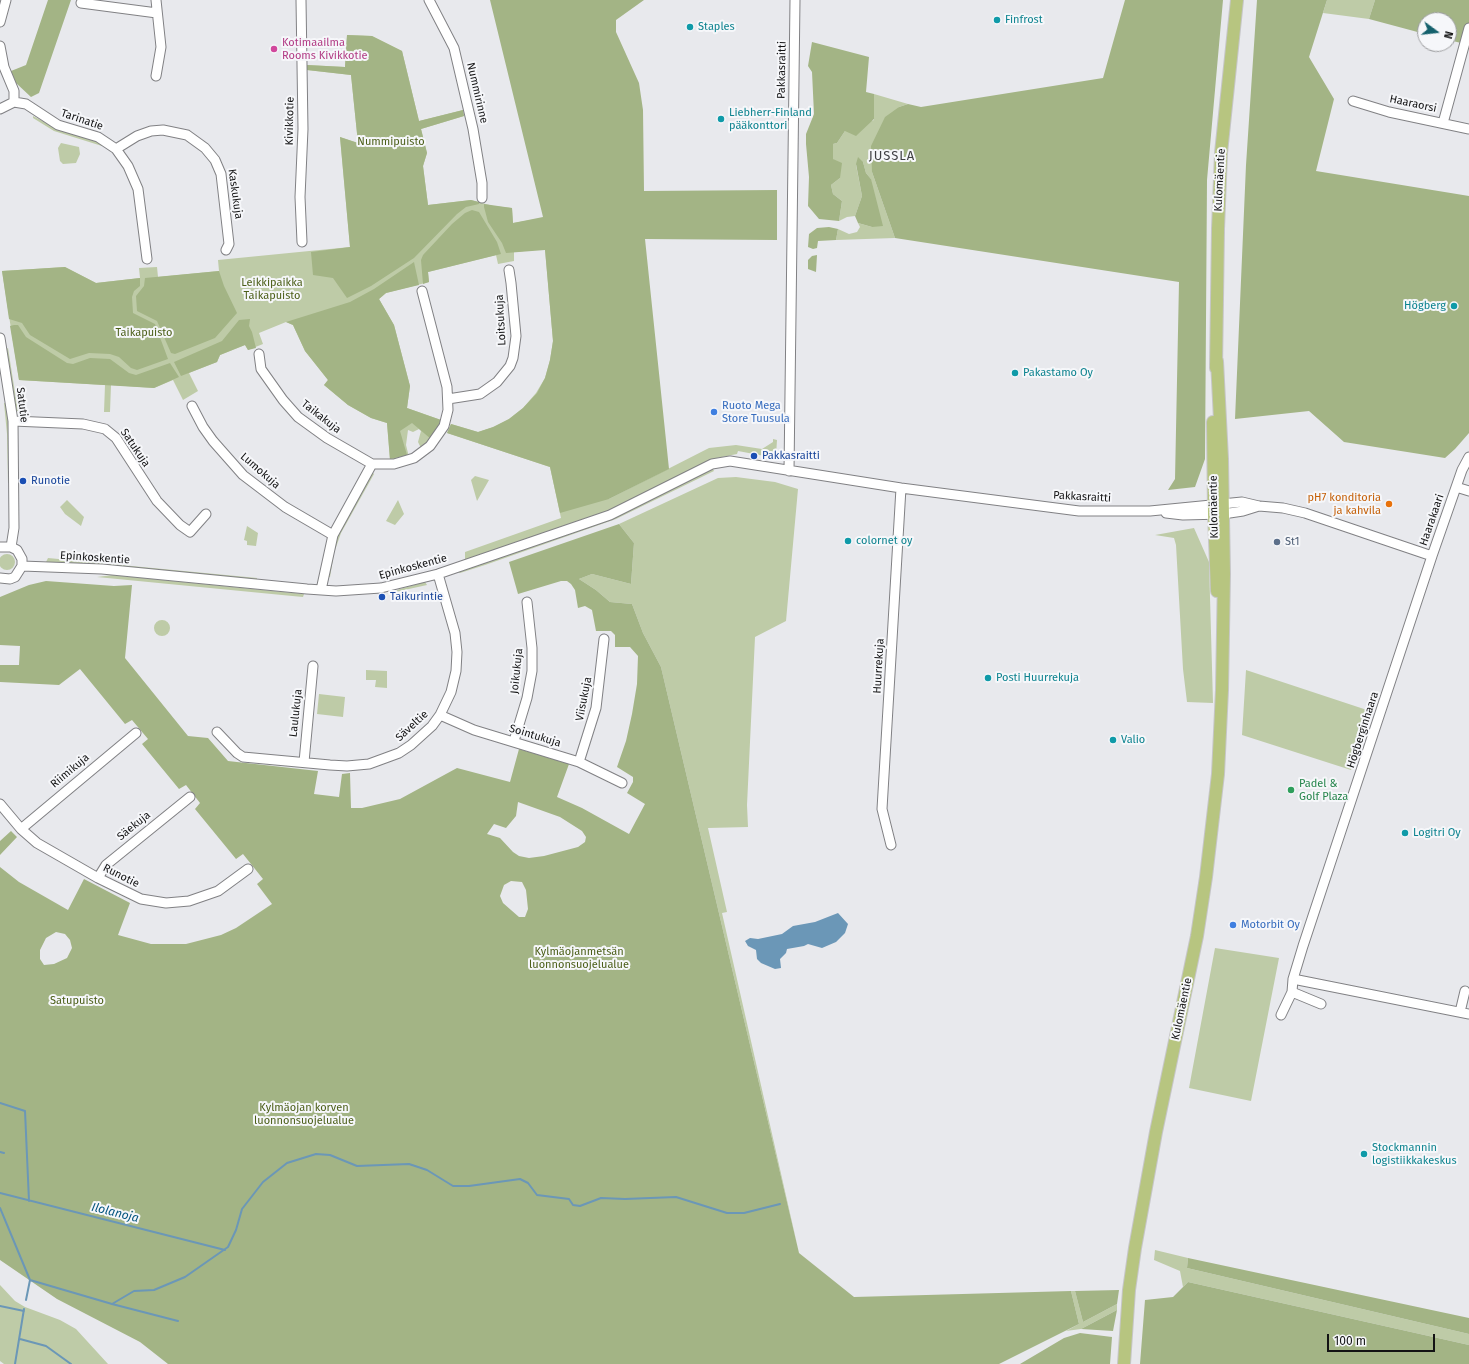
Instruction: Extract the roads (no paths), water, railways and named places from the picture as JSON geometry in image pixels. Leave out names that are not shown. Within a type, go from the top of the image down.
[{"type":"main road","name":"Kulomäentie","points":[[1124,1364],[1129,1290],[1136,1240],[1156,1132],[1197,936],[1206,877],[1218,774],[1222,652],[1218,509],[1212,441],[1217,361],[1218,229],[1221,153],[1237,0]]},
{"type":"street","points":[[0,22],[6,0]]},
{"type":"street","points":[[156,0],[161,47],[156,76]]},
{"type":"street","name":"Kivikkotie","points":[[301,0],[303,129],[300,197],[302,242]]},
{"type":"street","name":"Nummirinne","points":[[429,0],[454,48],[473,129],[482,183],[482,198]]},
{"type":"street","name":"Pakkasraitti","points":[[795,0],[789,472],[1079,511],[1218,509]]},
{"type":"street","points":[[81,2],[157,13]]},
{"type":"street","points":[[1443,123],[1469,28]]},
{"type":"street","points":[[0,46],[4,67],[14,90],[14,102],[0,109]]},
{"type":"street","name":"Haaraorsi","points":[[1353,101],[1389,112],[1469,129]]},
{"type":"street","name":"Tarinatie","points":[[14,102],[26,104],[58,125],[98,137],[116,149],[128,166],[138,187],[147,259]]},
{"type":"street","name":"Kaskukuja","points":[[116,149],[142,134],[162,130],[187,135],[205,148],[215,160],[221,174],[229,244],[226,250]]},
{"type":"street","name":"Loitsukuja","points":[[448,399],[483,392],[497,382],[510,366],[513,358],[516,336],[508,270]]},
{"type":"street","points":[[320,590],[332,535],[372,464],[394,464],[414,458],[430,446],[444,426],[448,399],[422,290]]},
{"type":"street","name":"Satutie","points":[[0,338],[13,421],[14,528],[11,547]]},
{"type":"street","name":"Taikakuja","points":[[258,354],[261,369],[283,400],[298,417],[328,440],[372,464]]},
{"type":"street","name":"Lumokuja","points":[[192,406],[200,423],[213,441],[243,475],[284,507],[332,535]]},
{"type":"street","name":"Satukuja","points":[[13,421],[83,424],[105,429],[116,438],[157,501],[180,525],[190,532],[206,514]]},
{"type":"street","name":"Haarakaari","points":[[1218,509],[1243,511],[1259,506],[1283,508],[1305,513],[1432,556],[1456,487],[1469,457]]},
{"type":"street","name":"Epinkoskentie","points":[[22,566],[102,570],[246,585],[320,590],[381,588],[438,574],[615,512],[717,463],[737,462],[789,472]]},
{"type":"street","points":[[1456,487],[1469,491]]},
{"type":"street","name":"Huurrekuja","points":[[891,845],[882,809],[901,488]]},
{"type":"street","points":[[0,547],[11,547],[20,555],[22,566],[15,577],[10,579],[0,578]]},
{"type":"street","name":"Högberginhaara","points":[[1292,992],[1293,979],[1432,556]]},
{"type":"street","name":"Säveltie","points":[[217,732],[237,753],[243,756],[352,766],[369,764],[386,759],[411,745],[432,726],[440,715],[454,682],[457,652],[455,633],[438,574]]},
{"type":"street","name":"Joikukuja","points":[[514,741],[527,698],[532,671],[532,648],[527,602]]},
{"type":"street","name":"Viisukuja","points":[[579,762],[590,732],[596,708],[604,639]]},
{"type":"street","name":"Laulukuja","points":[[304,762],[313,666]]},
{"type":"street","name":"Sointukuja","points":[[440,715],[474,730],[579,762],[622,783]]},
{"type":"street","name":"Riimikuja","points":[[20,830],[136,733]]},
{"type":"street","name":"Säekuja","points":[[98,878],[106,865],[190,797]]},
{"type":"street","name":"Runotie","points":[[0,804],[20,830],[41,846],[98,878],[141,899],[160,903],[182,903],[218,891],[248,869]]},
{"type":"street","points":[[1293,979],[1465,1013],[1465,991]]},
{"type":"street","points":[[1281,1015],[1292,992],[1321,1004]]},
{"type":"water","points":[[838,913],[848,924],[845,933],[836,942],[822,948],[808,944],[787,949],[786,953],[780,959],[781,968],[775,969],[761,963],[757,959],[756,950],[748,946],[745,941],[750,938],[758,939],[782,934],[793,926],[815,922]]},
{"type":"waterway","points":[[0,1103],[25,1111],[29,1201]]},
{"type":"waterway","points":[[0,1152],[4,1153]]},
{"type":"waterway","points":[[30,1280],[112,1304],[134,1291],[154,1290],[185,1277],[228,1247],[236,1230],[242,1209],[263,1182],[287,1163],[316,1154],[330,1155],[357,1166],[409,1164],[427,1170],[453,1186],[469,1186],[520,1179],[528,1183],[537,1195],[569,1199],[573,1205],[580,1206],[601,1198],[625,1199],[676,1197],[727,1213],[744,1213],[780,1204]]},
{"type":"waterway","name":"Ilolanoja","points":[[0,1193],[225,1250]]},
{"type":"waterway","points":[[0,1208],[30,1280],[26,1300]]},
{"type":"waterway","points":[[112,1304],[178,1321]]},
{"type":"waterway","points":[[0,1306],[24,1311]]},
{"type":"waterway","points":[[15,1364],[24,1309]]},
{"type":"waterway","points":[[20,1339],[46,1346],[71,1364]]},
{"type":"place","name":"Finfrost","points":[[997,20]]},
{"type":"place","name":"Staples","points":[[690,27]]},
{"type":"place","name":"Kotimaailma Rooms Kivikkotie","points":[[274,49]]},
{"type":"place","name":"Liebherr-Finland pääkonttori","points":[[721,119]]},
{"type":"place","name":"Högberg","points":[[1454,306]]},
{"type":"place","name":"Pakastamo Oy","points":[[1015,373]]},
{"type":"place","name":"Ruoto Mega Store Tuusula","points":[[714,412]]},
{"type":"place","name":"Pakkasraitti","points":[[754,456]]},
{"type":"place","name":"Runotie","points":[[23,481]]},
{"type":"place","name":"pH7 konditoria ja kahvila","points":[[1389,504]]},
{"type":"place","name":"colornet oy","points":[[848,541]]},
{"type":"place","name":"St1","points":[[1277,542]]},
{"type":"place","name":"Taikurintie","points":[[382,597]]},
{"type":"place","name":"Posti Huurrekuja","points":[[988,678]]},
{"type":"place","name":"Valio","points":[[1113,740]]},
{"type":"place","name":"Padel & Golf Plaza","points":[[1291,790]]},
{"type":"place","name":"Logitri Oy","points":[[1405,833]]},
{"type":"place","name":"Motorbit Oy","points":[[1233,925]]},
{"type":"place","name":"Stockmannin logistiikkakeskus","points":[[1364,1154]]},
{"type":"district","name":"JUSSLA","points":[[892,156]]},
{"type":"park label","name":"Nummipuisto","points":[[391,142]]},
{"type":"park label","name":"Leikkipaikka Taikapuisto","points":[[272,289]]},
{"type":"park label","name":"Taikapuisto","points":[[144,333]]},
{"type":"park label","name":"Kylmäojanmetsän luonnonsuojelualue","points":[[579,958]]},
{"type":"park label","name":"Satupuisto","points":[[77,1001]]},
{"type":"park label","name":"Kylmäojan korven luonnonsuojelualue","points":[[304,1114]]}]
